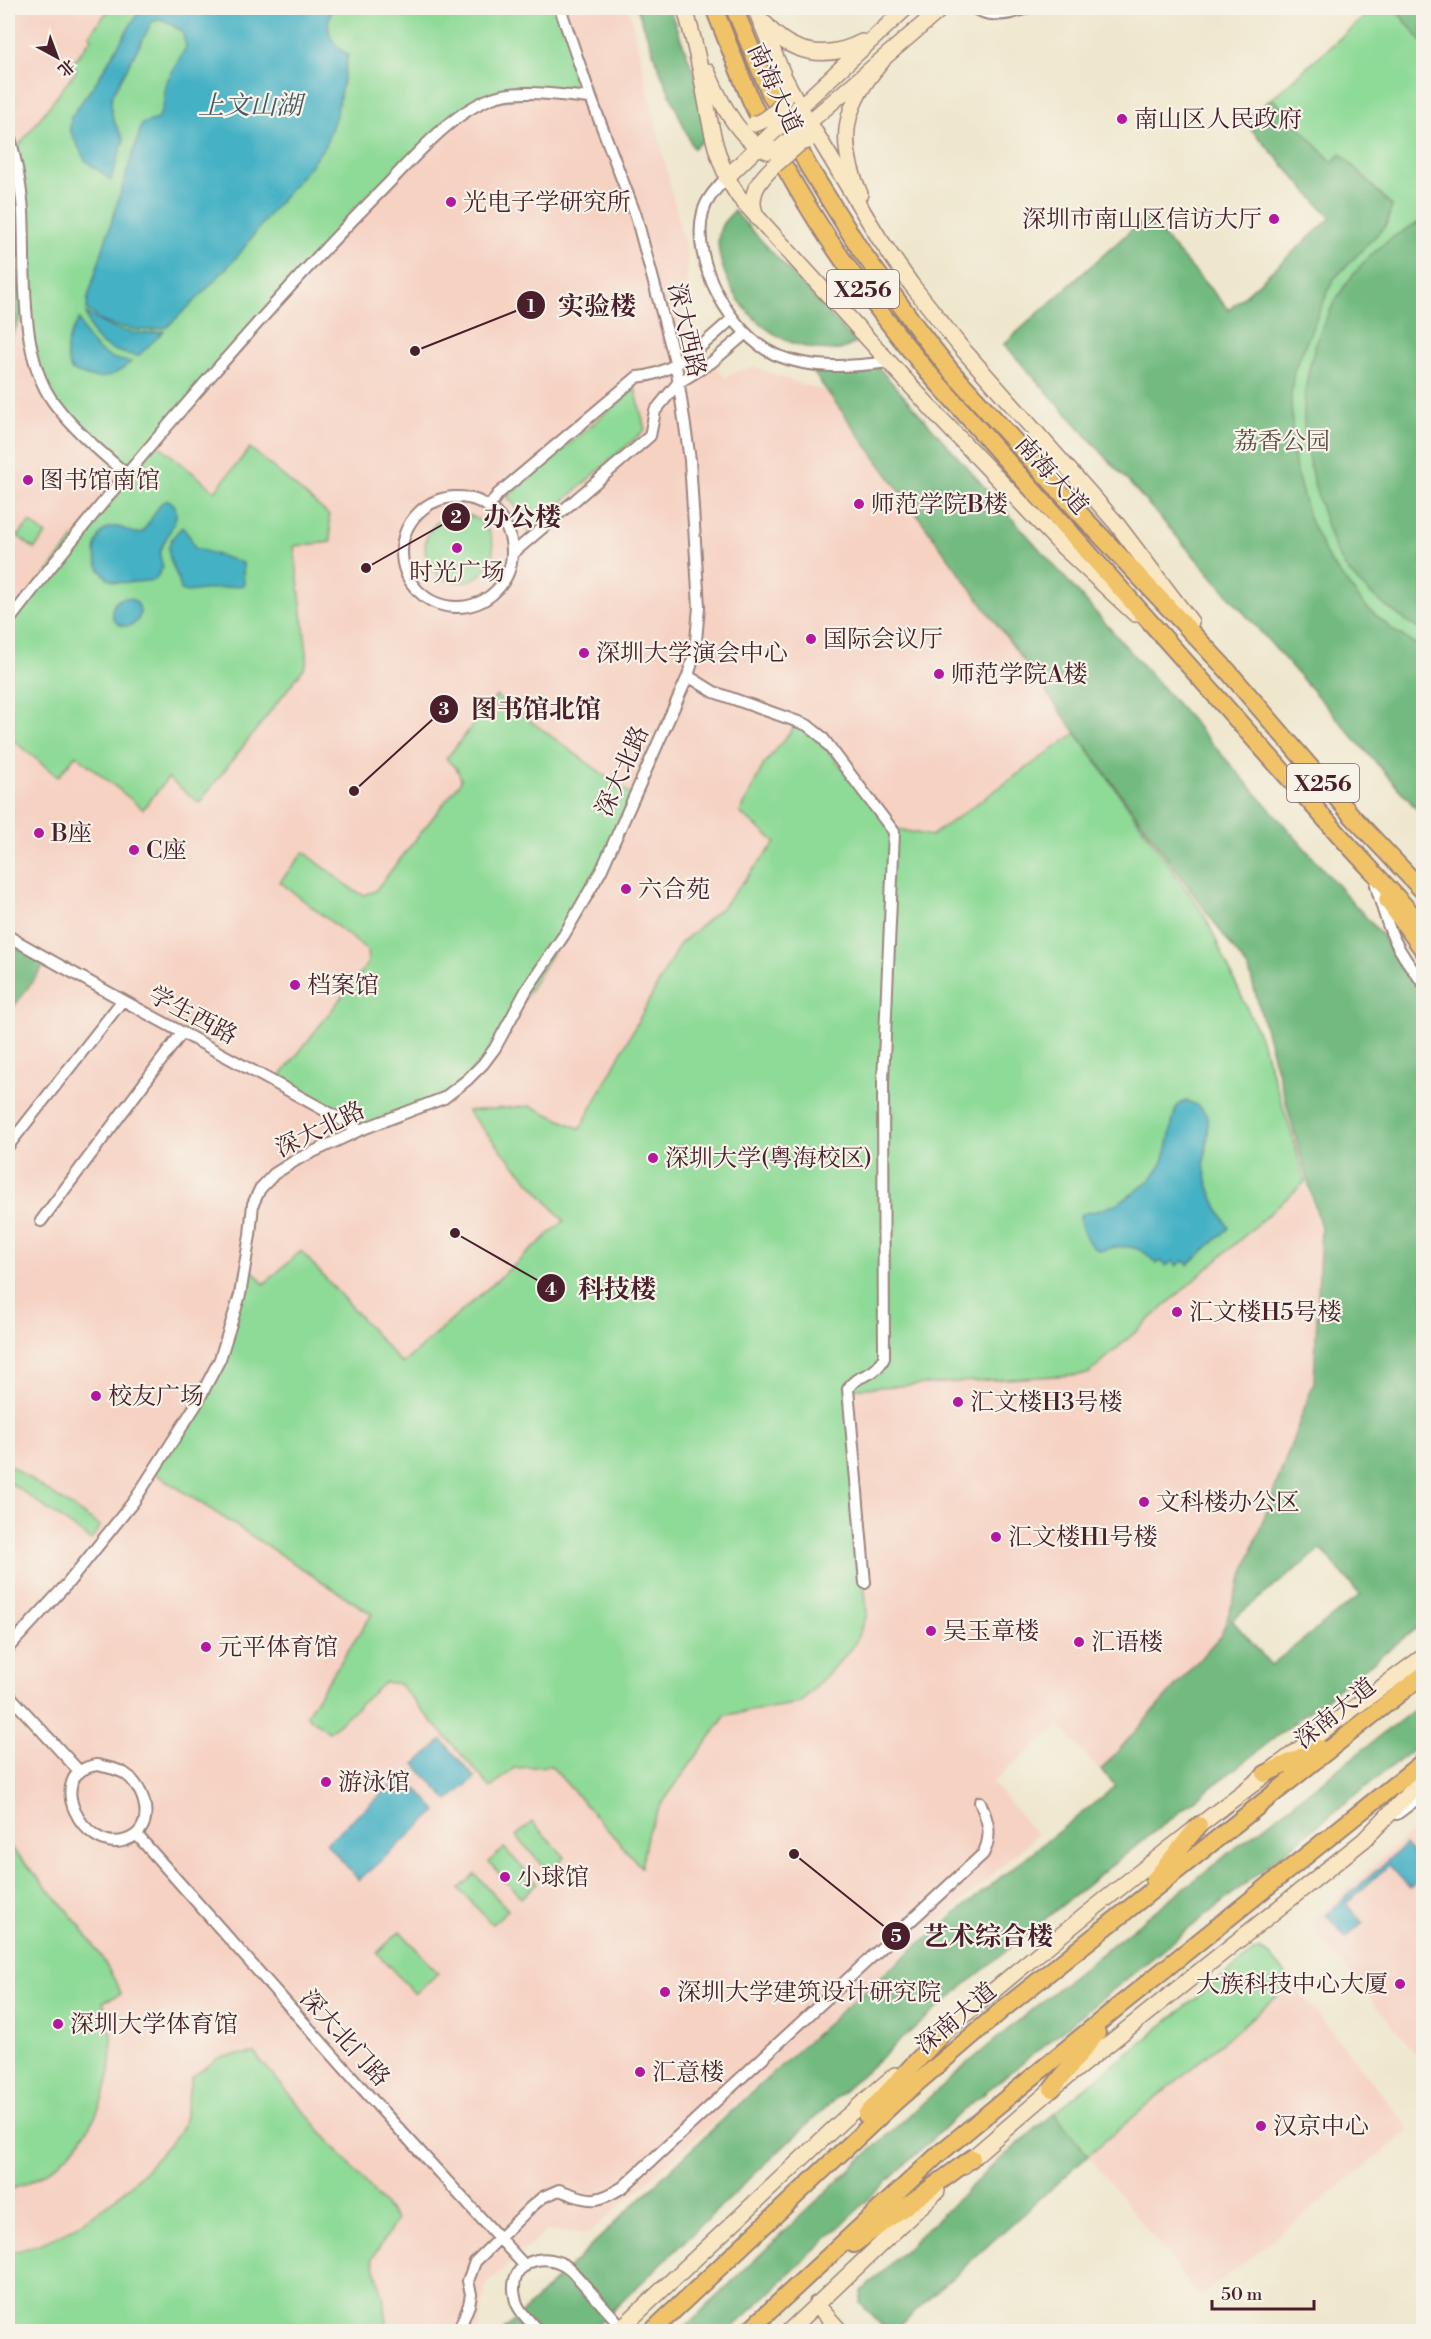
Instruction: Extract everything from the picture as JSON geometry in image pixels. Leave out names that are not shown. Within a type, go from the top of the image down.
[{"type":"main road","points":[[685,8],[718,158],[726,178],[759,221],[1063,548],[1184,658]]},
{"type":"main road","name":"南海大道","points":[[714,8],[754,105],[772,142],[816,218],[869,298],[927,371],[1342,838],[1424,927]]},
{"type":"main road","name":"南海大道","points":[[734,8],[792,138],[830,203],[900,306],[950,370],[1085,519],[1227,670],[1353,817],[1424,892]]},
{"type":"main road","points":[[726,178],[766,151],[797,110],[906,8]]},
{"type":"main road","points":[[766,151],[779,148],[806,131],[942,8]]},
{"type":"main road","points":[[755,10],[806,131],[823,147],[879,238],[911,284],[959,345],[1116,523],[1227,670]]},
{"type":"main road","points":[[755,10],[767,26],[786,41],[803,50],[819,54],[848,49],[878,33]]},
{"type":"main road","points":[[692,34],[726,110],[741,130],[766,151]]},
{"type":"main road","points":[[879,238],[848,162],[845,132],[854,99],[883,60]]},
{"type":"main road","points":[[726,110],[742,122],[754,124],[764,120],[780,106],[785,97],[784,76]]},
{"type":"main road","points":[[759,221],[753,208],[755,187],[766,151]]},
{"type":"main road","points":[[1342,838],[1424,951]]},
{"type":"main road","points":[[620,2329],[844,2118],[941,2035],[1199,1825],[1424,1656]]},
{"type":"main road","name":"深南大道","points":[[651,2331],[923,2078],[1003,2009],[1424,1674]]},
{"type":"main road","points":[[1265,1774],[1345,1736]]},
{"type":"main road","points":[[747,2331],[940,2153],[1424,1761]]},
{"type":"main road","points":[[788,2331],[972,2158],[1052,2089],[1364,1840],[1424,1778]]},
{"type":"main road","points":[[1130,1908],[1199,1825]]},
{"type":"main road","points":[[1052,2089],[1120,2005]]},
{"type":"main road","points":[[756,2231],[941,2035]]},
{"type":"main road","points":[[786,2294],[972,2158]]},
{"type":"main road","points":[[816,2304],[841,2331]]},
{"type":"street","name":"深大西路","points":[[560,8],[636,216],[676,365],[690,460],[699,607],[695,652],[688,676]]},
{"type":"street","points":[[973,8],[989,14],[1003,15],[1026,8]]},
{"type":"street","points":[[8,622],[126,474],[309,265],[443,130],[471,108],[494,97],[534,93],[591,98]]},
{"type":"street","points":[[8,130],[14,152],[22,208],[26,306],[32,359],[52,402],[84,436],[126,474]]},
{"type":"street","points":[[726,178],[706,204],[701,232],[711,280],[717,294],[732,319],[745,334],[753,342],[777,355],[812,364],[848,367],[889,362]]},
{"type":"street","points":[[489,507],[498,494],[637,377],[646,377],[676,365],[732,319]]},
{"type":"street","points":[[512,554],[650,436],[655,411],[678,383],[712,362],[745,334]]},
{"type":"street","points":[[467,498],[489,507],[506,525],[511,539],[512,554],[506,577],[498,588],[479,602],[456,606],[435,602],[417,589],[410,579],[403,554],[404,542],[414,519],[422,510],[442,499],[467,498]]},
{"type":"street","points":[[688,676],[714,692],[807,724],[822,737],[894,832],[884,1081],[884,1358],[880,1367],[874,1372],[853,1380],[848,1389],[865,1583]]},
{"type":"street","name":"深大北路","points":[[8,1648],[68,1583],[134,1501],[196,1405],[220,1359],[239,1297],[253,1204],[260,1189],[274,1174],[298,1159],[360,1130],[444,1098],[467,1080],[495,1048],[527,989],[564,935],[601,871],[688,676]]},
{"type":"street","points":[[1376,885],[1387,926],[1396,946],[1401,956],[1424,984]]},
{"type":"street","name":"学生西路","points":[[8,936],[122,1001],[276,1082],[360,1130]]},
{"type":"street","points":[[8,1146],[122,1001]]},
{"type":"street","points":[[40,1221],[182,1034]]},
{"type":"street","points":[[8,1694],[79,1771]]},
{"type":"street","points":[[97,1766],[112,1768],[133,1781],[140,1792],[145,1811],[143,1827],[137,1835],[121,1842],[111,1841],[91,1832],[82,1824],[76,1815],[71,1790],[74,1778],[79,1771],[97,1766]]},
{"type":"street","points":[[1364,1840],[1424,1794]]},
{"type":"street","points":[[458,2331],[469,2305],[470,2270],[498,2237],[543,2197],[559,2190],[586,2200],[604,2199],[623,2187],[983,1854],[989,1842],[989,1826],[980,1802]]},
{"type":"street","name":"深大北门路","points":[[137,1835],[385,2114],[525,2266]]},
{"type":"street","points":[[540,2331],[522,2312],[514,2297],[516,2280],[525,2266],[540,2258],[549,2258],[564,2263],[620,2329]]},
{"type":"shaded area","name":"深圳大学(粤海校区)","points":[[8,8],[629,8],[687,257],[687,289],[681,323],[725,378],[740,370],[755,367],[801,384],[845,396],[1120,798],[1205,916],[1260,1037],[1292,1134],[1329,1266],[1330,1336],[1228,1624],[1186,1703],[1104,1776],[1059,1725],[992,1783],[1037,1835],[588,2234],[546,2231],[486,2285],[478,2331],[8,2332]]},
{"type":"shaded area","points":[[1409,1834],[1423,1850],[1423,2062],[1315,1932],[1313,1920]]},
{"type":"shaded area","name":"汉京中心","points":[[1293,1983],[1406,2124],[1408,2132],[1200,2297],[1088,2155]]},
{"type":"green space","points":[[110,8],[560,8],[591,98],[534,93],[471,108],[396,176],[155,442],[215,491],[250,448],[329,515],[331,542],[294,546],[307,653],[305,667],[199,803],[168,778],[143,809],[76,755],[58,777],[8,736],[8,622],[125,474],[53,401],[32,359],[14,152],[77,70],[71,65],[92,38],[89,35]]},
{"type":"green space","points":[[637,8],[669,8],[718,129],[693,148],[661,73]]},
{"type":"green space","name":"荔香公园","points":[[1374,8],[1423,8],[1423,816],[1004,344],[1146,217],[1229,310],[1331,218],[1245,122]]},
{"type":"green space","points":[[1394,8],[1423,8],[1423,43]]},
{"type":"green space","name":"荔香公园","points":[[1272,98],[1332,162],[1341,154],[1392,206],[1386,225],[1333,280],[1294,371],[1291,396],[1293,446],[1296,471],[1310,520],[1329,560],[1365,606],[1394,631],[1423,649],[1423,816],[1004,344],[1146,217],[1229,310],[1331,218],[1245,122]]},
{"type":"green space","points":[[8,130],[14,152],[26,306],[8,345]]},
{"type":"green space","points":[[734,211],[856,343],[837,350],[804,346],[774,334],[749,312],[730,286],[719,254],[720,230]]},
{"type":"green space","points":[[1423,221],[1423,632],[1374,597],[1343,564],[1328,529],[1313,481],[1304,420],[1305,390],[1311,360],[1321,330],[1335,302],[1352,276],[1372,254],[1396,235]]},
{"type":"green space","points":[[878,367],[1410,967],[1423,987],[1423,1623],[1114,1864],[932,2013],[802,2130],[591,2331],[502,2332],[680,2160],[816,2034],[893,1966],[1116,1786],[1101,1770],[1221,1635],[1314,1382],[1321,1228],[1249,970],[813,372]],"holes":[[[1321,1549],[1360,1595],[1271,1665],[1232,1620]]]},
{"type":"green space","points":[[635,388],[645,430],[527,533],[520,513],[507,497]]},
{"type":"green space","points":[[459,514],[472,517],[483,524],[490,535],[493,548],[490,561],[483,572],[472,579],[459,582],[446,579],[435,572],[428,561],[425,548],[428,535],[435,524],[446,517]]},
{"type":"green space","points":[[30,522],[46,535],[34,549],[18,536]]},
{"type":"green space","points":[[496,696],[633,796],[601,871],[495,1048],[444,1098],[360,1130],[276,1082],[368,963],[367,950],[280,882],[304,852],[356,892],[364,895],[375,891],[460,783],[461,779],[457,769],[446,759]]},
{"type":"green space","points":[[798,722],[807,725],[892,828],[931,836],[1076,733],[1205,916],[1260,1037],[1292,1134],[1305,1182],[1088,1374],[848,1389],[867,1615],[853,1647],[800,1703],[726,1715],[661,1805],[648,1831],[641,1867],[551,1766],[514,1768],[491,1788],[399,1684],[385,1682],[329,1732],[306,1715],[372,1614],[153,1472],[220,1359],[245,1262],[264,1284],[301,1251],[402,1364],[564,1221],[467,1111],[531,1106],[580,1129],[679,945],[724,905],[776,842],[740,813],[763,766]]},
{"type":"green space","points":[[8,942],[45,964],[8,1015]]},
{"type":"green space","points":[[8,1464],[100,1526],[91,1540],[8,1481]]},
{"type":"green space","points":[[1423,1703],[1423,1741],[963,2110],[729,2331],[681,2331],[878,2144],[1000,2036],[1157,1909]]},
{"type":"green space","points":[[532,1822],[565,1857],[549,1872],[516,1836]]},
{"type":"green space","name":"深圳大学体育馆","points":[[8,1844],[85,1933],[121,1994],[103,2002],[110,2030],[111,2060],[106,2088],[95,2116],[80,2141],[59,2162],[35,2179],[8,2190]]},
{"type":"green space","points":[[504,1848],[537,1883],[521,1898],[489,1862]]},
{"type":"green space","points":[[475,1874],[508,1910],[492,1924],[459,1889]]},
{"type":"green space","points":[[400,1931],[438,1973],[415,1994],[377,1953]]},
{"type":"green space","points":[[1259,1949],[1270,1955],[1293,1983],[1088,2155],[1054,2113]]},
{"type":"green space","points":[[254,2053],[397,2220],[372,2258],[383,2296],[388,2331],[8,2331],[8,2253],[52,2239],[73,2228],[112,2201],[130,2186],[181,2130],[192,2077],[220,2057]]},
{"type":"green space","points":[[1054,2113],[1088,2155],[893,2331],[887,2331],[860,2303],[862,2291],[988,2170]]},
{"type":"water","name":"上文山湖","points":[[141,8],[333,8],[329,21],[330,34],[337,46],[348,55],[337,112],[326,144],[237,257],[167,327],[151,330],[114,326],[103,322],[87,310],[88,297],[142,124],[158,119],[163,107],[166,83],[186,47],[182,31],[162,19],[152,22],[112,96],[113,118],[124,139],[111,180],[85,160],[70,130],[71,117],[98,79]]},
{"type":"water","points":[[86,313],[104,324],[123,331],[153,333],[164,331],[138,356],[118,352],[103,345],[92,333]]},
{"type":"water","points":[[79,319],[87,336],[98,349],[113,358],[131,362],[116,373],[102,378],[71,370],[67,349]]},
{"type":"water","points":[[168,500],[174,505],[176,517],[160,552],[163,567],[155,580],[123,583],[106,577],[97,564],[96,556],[96,547],[102,533],[113,527],[134,533],[143,532],[161,503]]},
{"type":"water","points":[[182,527],[195,548],[243,563],[244,585],[187,592],[181,590],[168,551],[174,536]]},
{"type":"water","points":[[126,598],[136,602],[140,612],[136,622],[126,626],[116,622],[112,612],[116,602]]},
{"type":"water","points":[[1187,1101],[1198,1106],[1205,1113],[1208,1122],[1205,1171],[1214,1201],[1229,1228],[1188,1265],[1184,1260],[1177,1266],[1173,1261],[1166,1266],[1161,1261],[1157,1264],[1144,1252],[1133,1248],[1096,1249],[1085,1236],[1080,1215],[1103,1209],[1120,1201],[1135,1192],[1153,1176],[1166,1153],[1176,1108],[1180,1103]]},
{"type":"water","points":[[442,1740],[475,1778],[448,1801],[415,1764]]},
{"type":"water","points":[[404,1774],[437,1811],[359,1880],[326,1843]]},
{"type":"water","points":[[1405,1845],[1423,1866],[1423,1876],[1410,1888],[1389,1865],[1346,1904],[1363,1923],[1346,1938],[1326,1915]]},
{"type":"place","name":"南山区人民政府","points":[[1122,119]]},
{"type":"place","name":"光电子学研究所","points":[[451,202]]},
{"type":"place","name":"深圳市南山区信访大厅","points":[[1274,219]]},
{"type":"place","name":"实验楼","points":[[415,351]]},
{"type":"place","name":"图书馆南馆","points":[[28,480]]},
{"type":"place","name":"师范学院B楼","points":[[859,504]]},
{"type":"place","name":"时光广场","points":[[457,548]]},
{"type":"place","name":"办公楼","points":[[366,568]]},
{"type":"place","name":"国际会议厅","points":[[811,639]]},
{"type":"place","name":"深圳大学演会中心","points":[[584,653]]},
{"type":"place","name":"师范学院A楼","points":[[939,674]]},
{"type":"place","name":"图书馆北馆","points":[[354,791]]},
{"type":"place","name":"B座","points":[[39,833]]},
{"type":"place","name":"C座","points":[[134,850]]},
{"type":"place","name":"六合苑","points":[[626,889]]},
{"type":"place","name":"档案馆","points":[[295,985]]},
{"type":"place","name":"深圳大学(粤海校区)","points":[[653,1158]]},
{"type":"place","name":"科技楼","points":[[455,1233]]},
{"type":"place","name":"汇文楼H5号楼","points":[[1177,1312]]},
{"type":"place","name":"校友广场","points":[[96,1396]]},
{"type":"place","name":"汇文楼H3号楼","points":[[958,1402]]},
{"type":"place","name":"文科楼办公区","points":[[1144,1502]]},
{"type":"place","name":"汇文楼H1号楼","points":[[996,1537]]},
{"type":"place","name":"吴玉章楼","points":[[931,1631]]},
{"type":"place","name":"汇语楼","points":[[1079,1642]]},
{"type":"place","name":"元平体育馆","points":[[206,1647]]},
{"type":"place","name":"游泳馆","points":[[326,1782]]},
{"type":"place","name":"艺术综合楼","points":[[794,1854]]},
{"type":"place","name":"小球馆","points":[[505,1877]]},
{"type":"place","name":"大族科技中心大厦","points":[[1400,1984]]},
{"type":"place","name":"深圳大学建筑设计研究院","points":[[665,1992]]},
{"type":"place","name":"深圳大学体育馆","points":[[58,2024]]},
{"type":"place","name":"汇意楼","points":[[640,2072]]},
{"type":"place","name":"汉京中心","points":[[1261,2126]]}]
